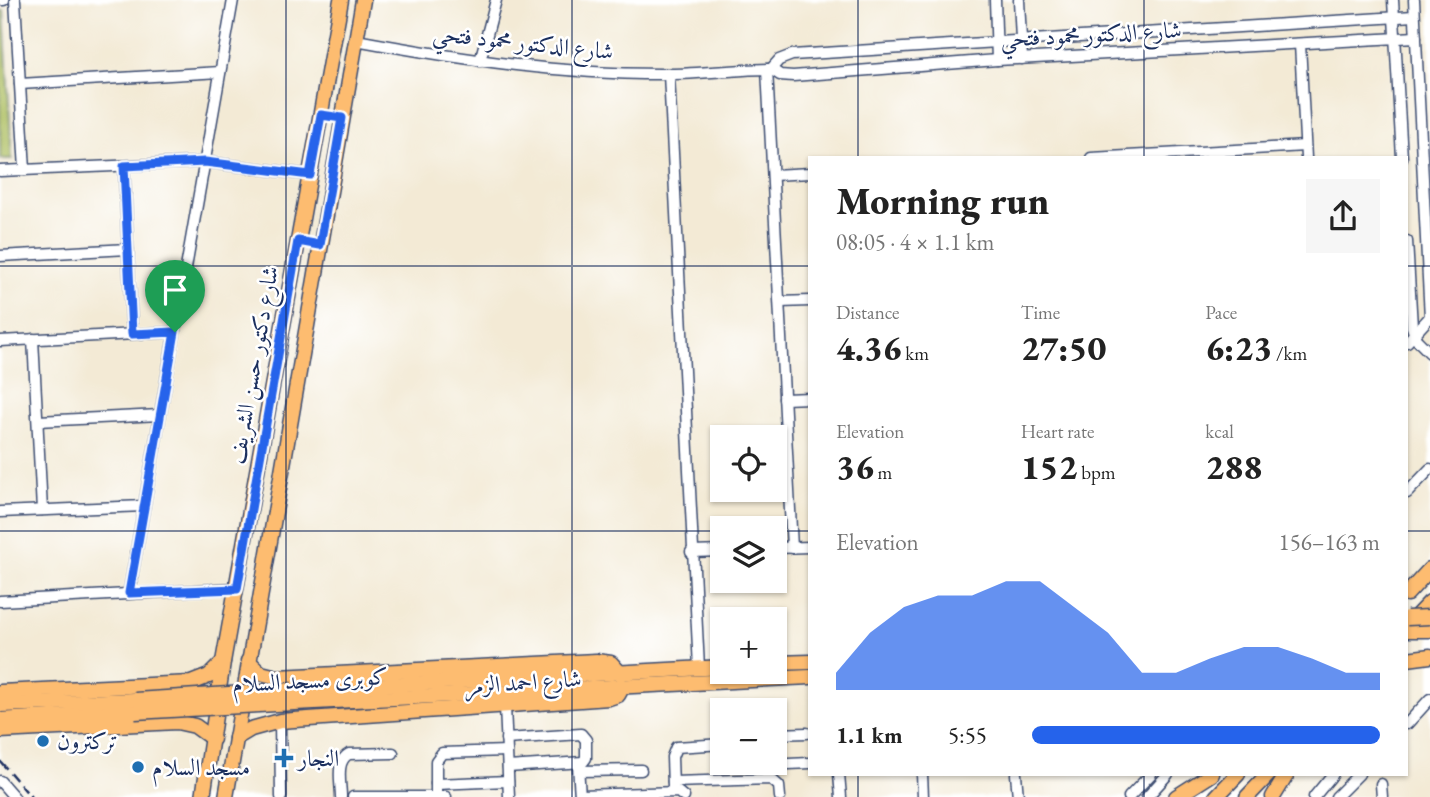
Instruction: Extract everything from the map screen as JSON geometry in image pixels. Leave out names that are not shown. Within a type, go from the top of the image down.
[{"type":"main road","name":"شارع دكتور حسن الشريف","points":[[203,797],[223,662],[341,0]]},
{"type":"main road","name":"شارع دكتور حسن الشريف","points":[[226,797],[363,0]]},
{"type":"main road","points":[[321,115],[342,118]]},
{"type":"main road","points":[[298,241],[320,245]]},
{"type":"main road","points":[[1408,593],[1430,569]]},
{"type":"main road","points":[[1408,627],[1430,602]]},
{"type":"main road","points":[[1408,618],[1430,617]]},
{"type":"main road","points":[[1408,628],[1430,630]]},
{"type":"main road","points":[[1408,659],[1430,656]]},
{"type":"main road","points":[[248,661],[291,690]]},
{"type":"main road","points":[[0,692],[184,683],[209,676],[223,662]]},
{"type":"main road","points":[[787,663],[808,662]]},
{"type":"main road","name":"شارع احمد الزمر","points":[[622,680],[710,668]]},
{"type":"main road","name":"شارع احمد الزمر","points":[[622,680],[808,677]]},
{"type":"main road","name":"شارع احمد الزمر","points":[[236,738],[260,726],[280,721],[609,698],[618,695],[622,680]]},
{"type":"main road","name":"كوبرى مسجد السلام","points":[[0,720],[291,690],[622,680]]},
{"type":"main road","points":[[177,722],[189,714],[192,705],[190,691],[184,683]]},
{"type":"main road","points":[[280,721],[273,706],[274,695],[279,684],[291,690]]},
{"type":"main road","name":"كوبرى مسجد السلام","points":[[0,705],[135,706]]},
{"type":"main road","points":[[0,731],[177,722],[195,726],[213,739]]},
{"type":"main road","points":[[1176,797],[1209,776]]},
{"type":"main road","points":[[1216,797],[1236,776]]},
{"type":"main road","points":[[1247,797],[1267,776]]},
{"type":"main road","points":[[1273,797],[1286,776]]},
{"type":"street","points":[[15,0],[25,170]]},
{"type":"street","points":[[129,593],[233,0]]},
{"type":"street","points":[[480,61],[496,0]]},
{"type":"street","points":[[995,0],[997,60]]},
{"type":"street","points":[[1019,0],[1022,59]]},
{"type":"street","points":[[1393,0],[1402,156]]},
{"type":"street","points":[[1410,338],[1430,317],[1414,0]]},
{"type":"street","name":"شارع الدكتور محمود فتحي","points":[[769,69],[779,60],[792,55],[1414,16]]},
{"type":"street","name":"شارع الدكتور محمود فتحي","points":[[356,40],[480,61],[587,72],[669,74],[769,69],[780,75],[793,76],[997,60],[1416,37]]},
{"type":"street","points":[[1150,156],[1305,152],[1300,44]]},
{"type":"street","points":[[769,69],[792,548]]},
{"type":"street","points":[[20,84],[220,72]]},
{"type":"street","points":[[669,74],[691,552],[699,668]]},
{"type":"street","points":[[0,171],[205,162],[310,175]]},
{"type":"street","points":[[124,166],[132,334]]},
{"type":"street","points":[[773,175],[808,173]]},
{"type":"street","points":[[0,256],[128,249]]},
{"type":"street","points":[[1408,273],[1410,338]]},
{"type":"street","points":[[780,302],[808,301]]},
{"type":"street","points":[[0,341],[175,332]]},
{"type":"street","points":[[1410,338],[1430,353]]},
{"type":"street","points":[[33,339],[42,510]]},
{"type":"street","points":[[784,399],[808,398]]},
{"type":"street","points":[[38,421],[160,415]]},
{"type":"street","points":[[1408,492],[1430,469]]},
{"type":"street","points":[[0,512],[144,506]]},
{"type":"street","points":[[787,548],[808,547]]},
{"type":"street","points":[[691,552],[710,551]]},
{"type":"street","points":[[0,601],[237,589]]},
{"type":"street","points":[[1408,723],[1430,699]]},
{"type":"street","points":[[505,706],[509,797]]},
{"type":"street","points":[[280,721],[281,797]]},
{"type":"street","points":[[787,734],[807,733]]},
{"type":"street","points":[[440,792],[436,761],[442,753],[583,735],[586,740],[586,758],[579,767],[580,796],[677,791],[767,778],[778,783],[780,797]]},
{"type":"street","points":[[677,791],[672,757],[676,747],[710,745]]},
{"type":"street","points":[[341,797],[340,764],[343,757],[349,754],[393,753]]},
{"type":"street","points":[[787,764],[808,763]]},
{"type":"street","points":[[508,767],[641,770]]},
{"type":"street","points":[[839,776],[841,797]]},
{"type":"street","points":[[922,776],[923,797]]},
{"type":"street","points":[[1016,776],[1018,797]]},
{"type":"street","points":[[1129,797],[1150,776]]},
{"type":"street","points":[[1147,797],[1166,776]]},
{"type":"street","points":[[1314,797],[1332,776]]},
{"type":"street","points":[[1336,797],[1357,776]]},
{"type":"street","points":[[0,781],[14,797]]},
{"type":"street","points":[[354,797],[440,792],[508,781]]},
{"type":"street","points":[[1381,784],[1382,797]]},
{"type":"green space","points":[[0,11],[4,11],[12,159],[0,159]]},
{"type":"railway","points":[[0,761],[31,797]]},
{"type":"place","name":"تركترون","points":[[43,741]]},
{"type":"place","name":"النجار","points":[[284,758]]},
{"type":"place","name":"مسجد السلام","points":[[138,767]]},
{"type":"route","points":[[321,115],[342,118],[320,245],[298,241],[237,589],[129,593],[175,332],[132,334],[124,166],[205,162],[310,175],[321,115]]}]
